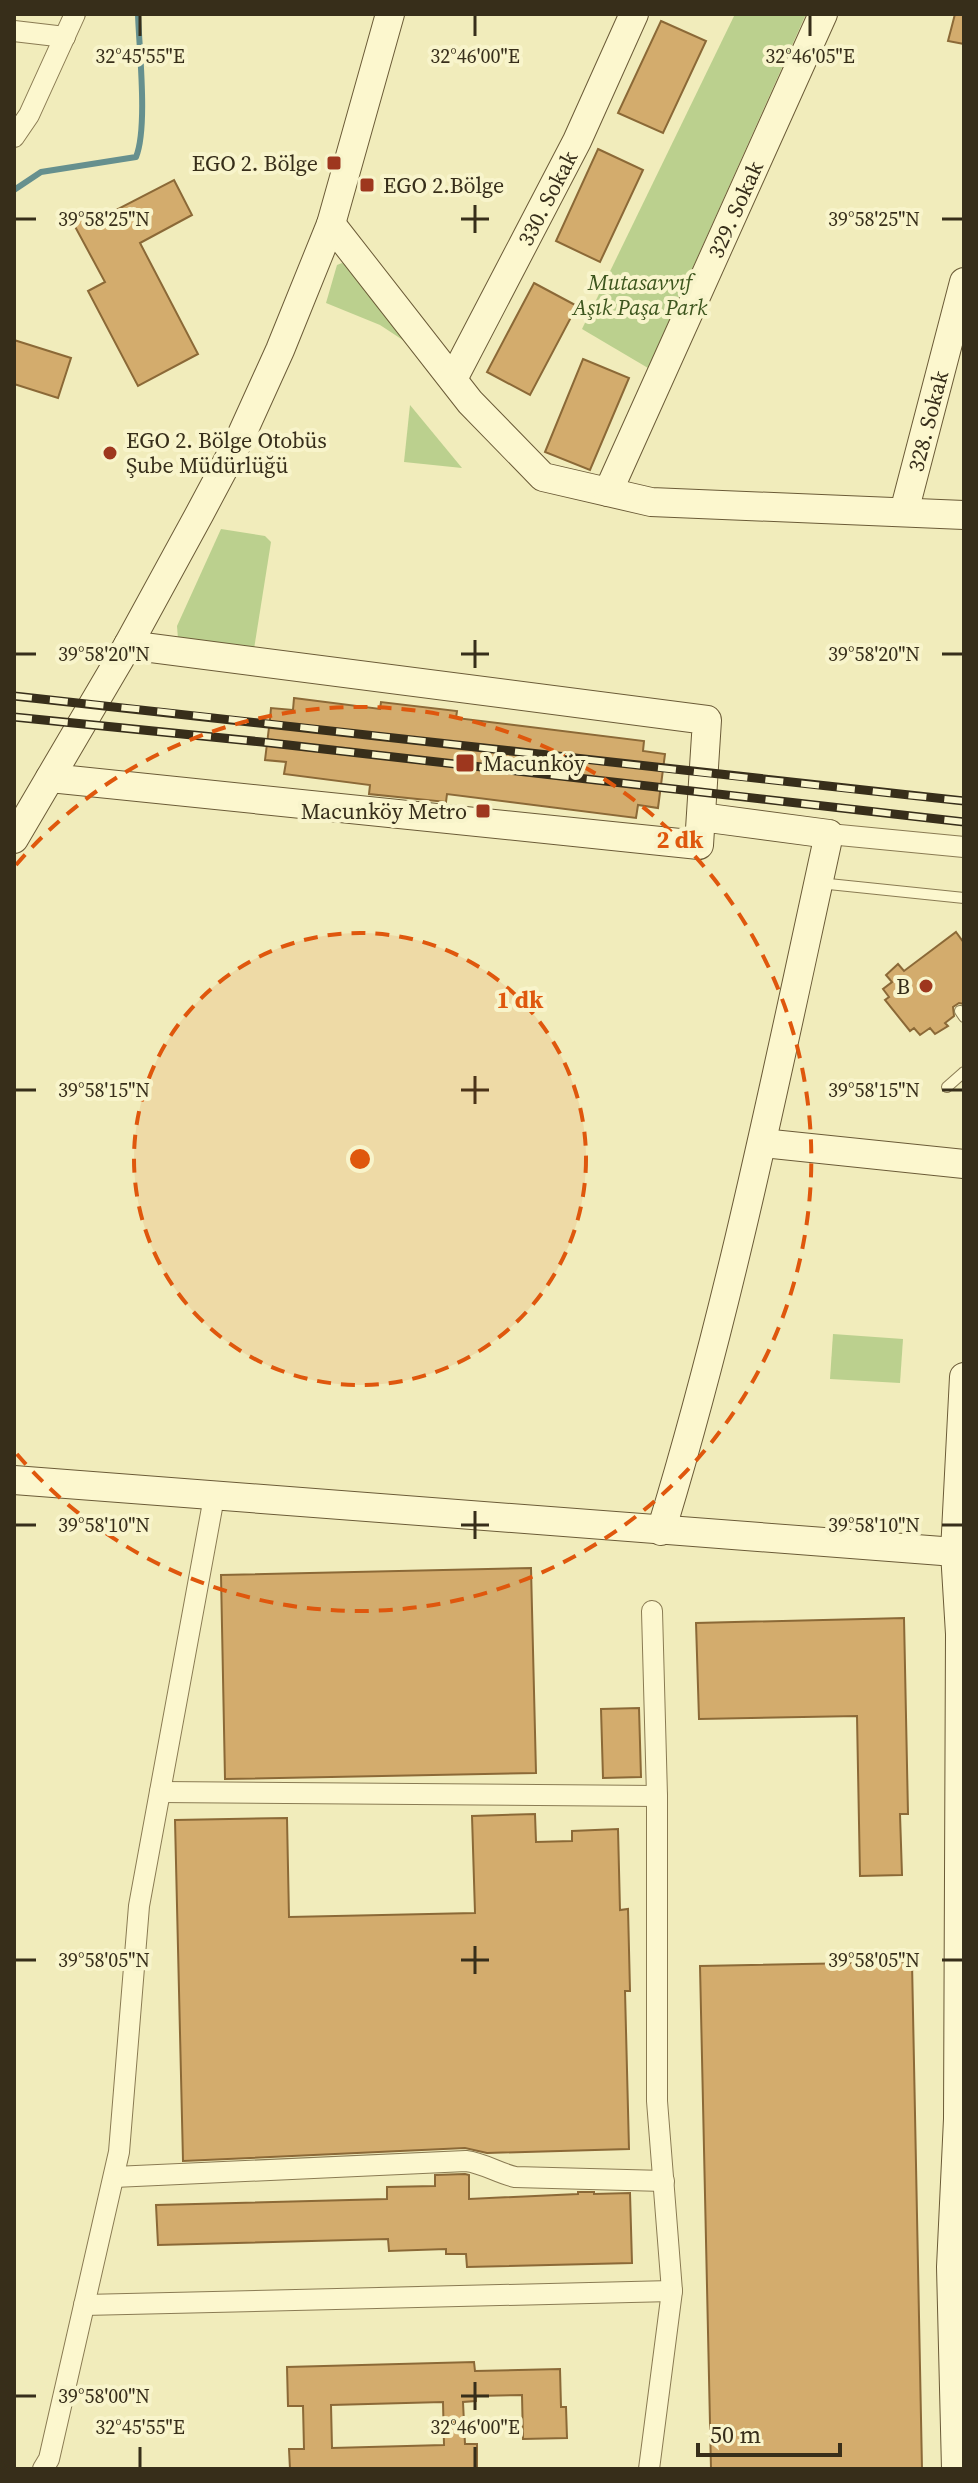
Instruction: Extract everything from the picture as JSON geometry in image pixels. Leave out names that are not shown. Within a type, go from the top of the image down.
[{"type":"street","points":[[14,137],[29,115],[75,14]]},
{"type":"street","points":[[14,839],[128,645],[241,436],[331,224],[390,14]]},
{"type":"street","name":"330. Sokak","points":[[453,379],[577,141],[634,14]]},
{"type":"street","name":"329. Sokak","points":[[608,492],[823,14]]},
{"type":"street","points":[[14,31],[65,37]]},
{"type":"street","points":[[331,224],[470,402],[543,477],[651,502],[964,515]]},
{"type":"street","name":"328. Sokak","points":[[904,512],[964,282]]},
{"type":"street","points":[[50,778],[699,845],[707,720],[128,645]]},
{"type":"street","points":[[701,817],[964,847]]},
{"type":"street","points":[[661,1531],[695,1419],[762,1143],[829,834]]},
{"type":"street","points":[[762,1143],[964,1164]]},
{"type":"street","points":[[956,2469],[951,2267],[958,2119],[960,1634],[955,1552],[964,1377]]},
{"type":"street","points":[[14,1480],[955,1552]]},
{"type":"street","points":[[43,2469],[49,2459],[119,2152],[139,1906],[214,1497]]},
{"type":"street","points":[[649,2469],[672,2291],[657,2101],[657,1796],[652,1611]]},
{"type":"street","points":[[160,1792],[657,1796]]},
{"type":"street","points":[[114,2177],[466,2161],[515,2177],[664,2181]]},
{"type":"street","points":[[84,2305],[672,2291]]},
{"type":"lane","points":[[818,883],[962,901]]},
{"type":"lane","points":[[947,1087],[964,1072]]},
{"type":"green space","name":"Mutasavvıf Aşık Paşa Park","points":[[735,14],[806,14],[648,368],[582,329]]},
{"type":"green space","points":[[337,265],[349,265],[412,346],[380,325],[326,303]]},
{"type":"green space","points":[[410,405],[462,468],[404,462]]},
{"type":"green space","points":[[221,529],[265,536],[271,542],[254,649],[178,639],[177,626]]},
{"type":"green space","points":[[833,1334],[903,1339],[900,1383],[830,1379]]},
{"type":"building","points":[[955,14],[964,14],[964,44],[948,41]]},
{"type":"building","points":[[661,21],[706,41],[663,133],[618,113]]},
{"type":"building","points":[[598,149],[643,170],[600,262],[556,241]]},
{"type":"building","points":[[174,180],[192,215],[140,243],[198,354],[138,386],[88,291],[105,282],[72,221],[90,212],[95,221]]},
{"type":"building","points":[[534,283],[577,306],[530,395],[487,372]]},
{"type":"building","points":[[14,340],[71,358],[58,398],[14,384]]},
{"type":"building","points":[[583,359],[629,378],[590,470],[545,452]]},
{"type":"building","points":[[294,698],[380,709],[381,702],[457,711],[456,718],[644,741],[643,751],[665,754],[658,808],[638,805],[636,818],[447,794],[446,802],[369,794],[370,785],[284,774],[286,762],[265,760],[271,708],[293,710]]},
{"type":"building","name":"B","points":[[956,932],[964,943],[964,1004],[953,1007],[954,1016],[945,1023],[948,1026],[935,1034],[930,1028],[920,1035],[914,1028],[910,1031],[885,1000],[889,997],[883,989],[892,982],[886,975],[898,964],[904,971]]},
{"type":"building","points":[[531,1568],[536,1773],[225,1779],[221,1575]]},
{"type":"building","points":[[904,1618],[908,1814],[900,1814],[902,1875],[860,1876],[857,1716],[699,1719],[696,1623]]},
{"type":"building","points":[[639,1708],[641,1777],[603,1778],[601,1709]]},
{"type":"building","points":[[535,1814],[536,1842],[572,1841],[572,1831],[618,1829],[620,1910],[628,1909],[630,1991],[625,1991],[629,2149],[487,2153],[465,2148],[183,2161],[175,1820],[287,1818],[289,1917],[475,1913],[472,1816]]},
{"type":"building","points":[[912,1962],[922,2469],[711,2469],[700,1966]]},
{"type":"building","points":[[435,2175],[469,2175],[469,2199],[578,2192],[630,2193],[632,2263],[467,2267],[466,2254],[446,2254],[446,2249],[389,2251],[388,2239],[158,2245],[156,2205],[387,2199],[387,2187],[435,2186]]},
{"type":"building","points":[[474,2362],[475,2371],[560,2369],[561,2407],[566,2407],[567,2438],[523,2439],[522,2395],[476,2396],[476,2401],[463,2402],[465,2444],[477,2444],[477,2469],[290,2469],[289,2449],[304,2449],[303,2406],[288,2406],[287,2367]],"holes":[[[443,2402],[444,2445],[332,2448],[331,2405]]]},
{"type":"waterway","points":[[14,190],[41,172],[136,157],[142,127],[138,14]]},
{"type":"railway","points":[[14,696],[964,801]]},
{"type":"railway","points":[[14,717],[964,822]]},
{"type":"place","name":"EGO 2. Bölge","points":[[334,163]]},
{"type":"place","name":"EGO 2.Bölge","points":[[367,185]]},
{"type":"place","name":"EGO 2. Bölge Otobüs Şube Müdürlüğü","points":[[110,453]]},
{"type":"place","name":"Macunköy","points":[[465,763]]},
{"type":"place","name":"Macunköy Metro","points":[[483,811]]},
{"type":"place","name":"B","points":[[926,986]]}]
